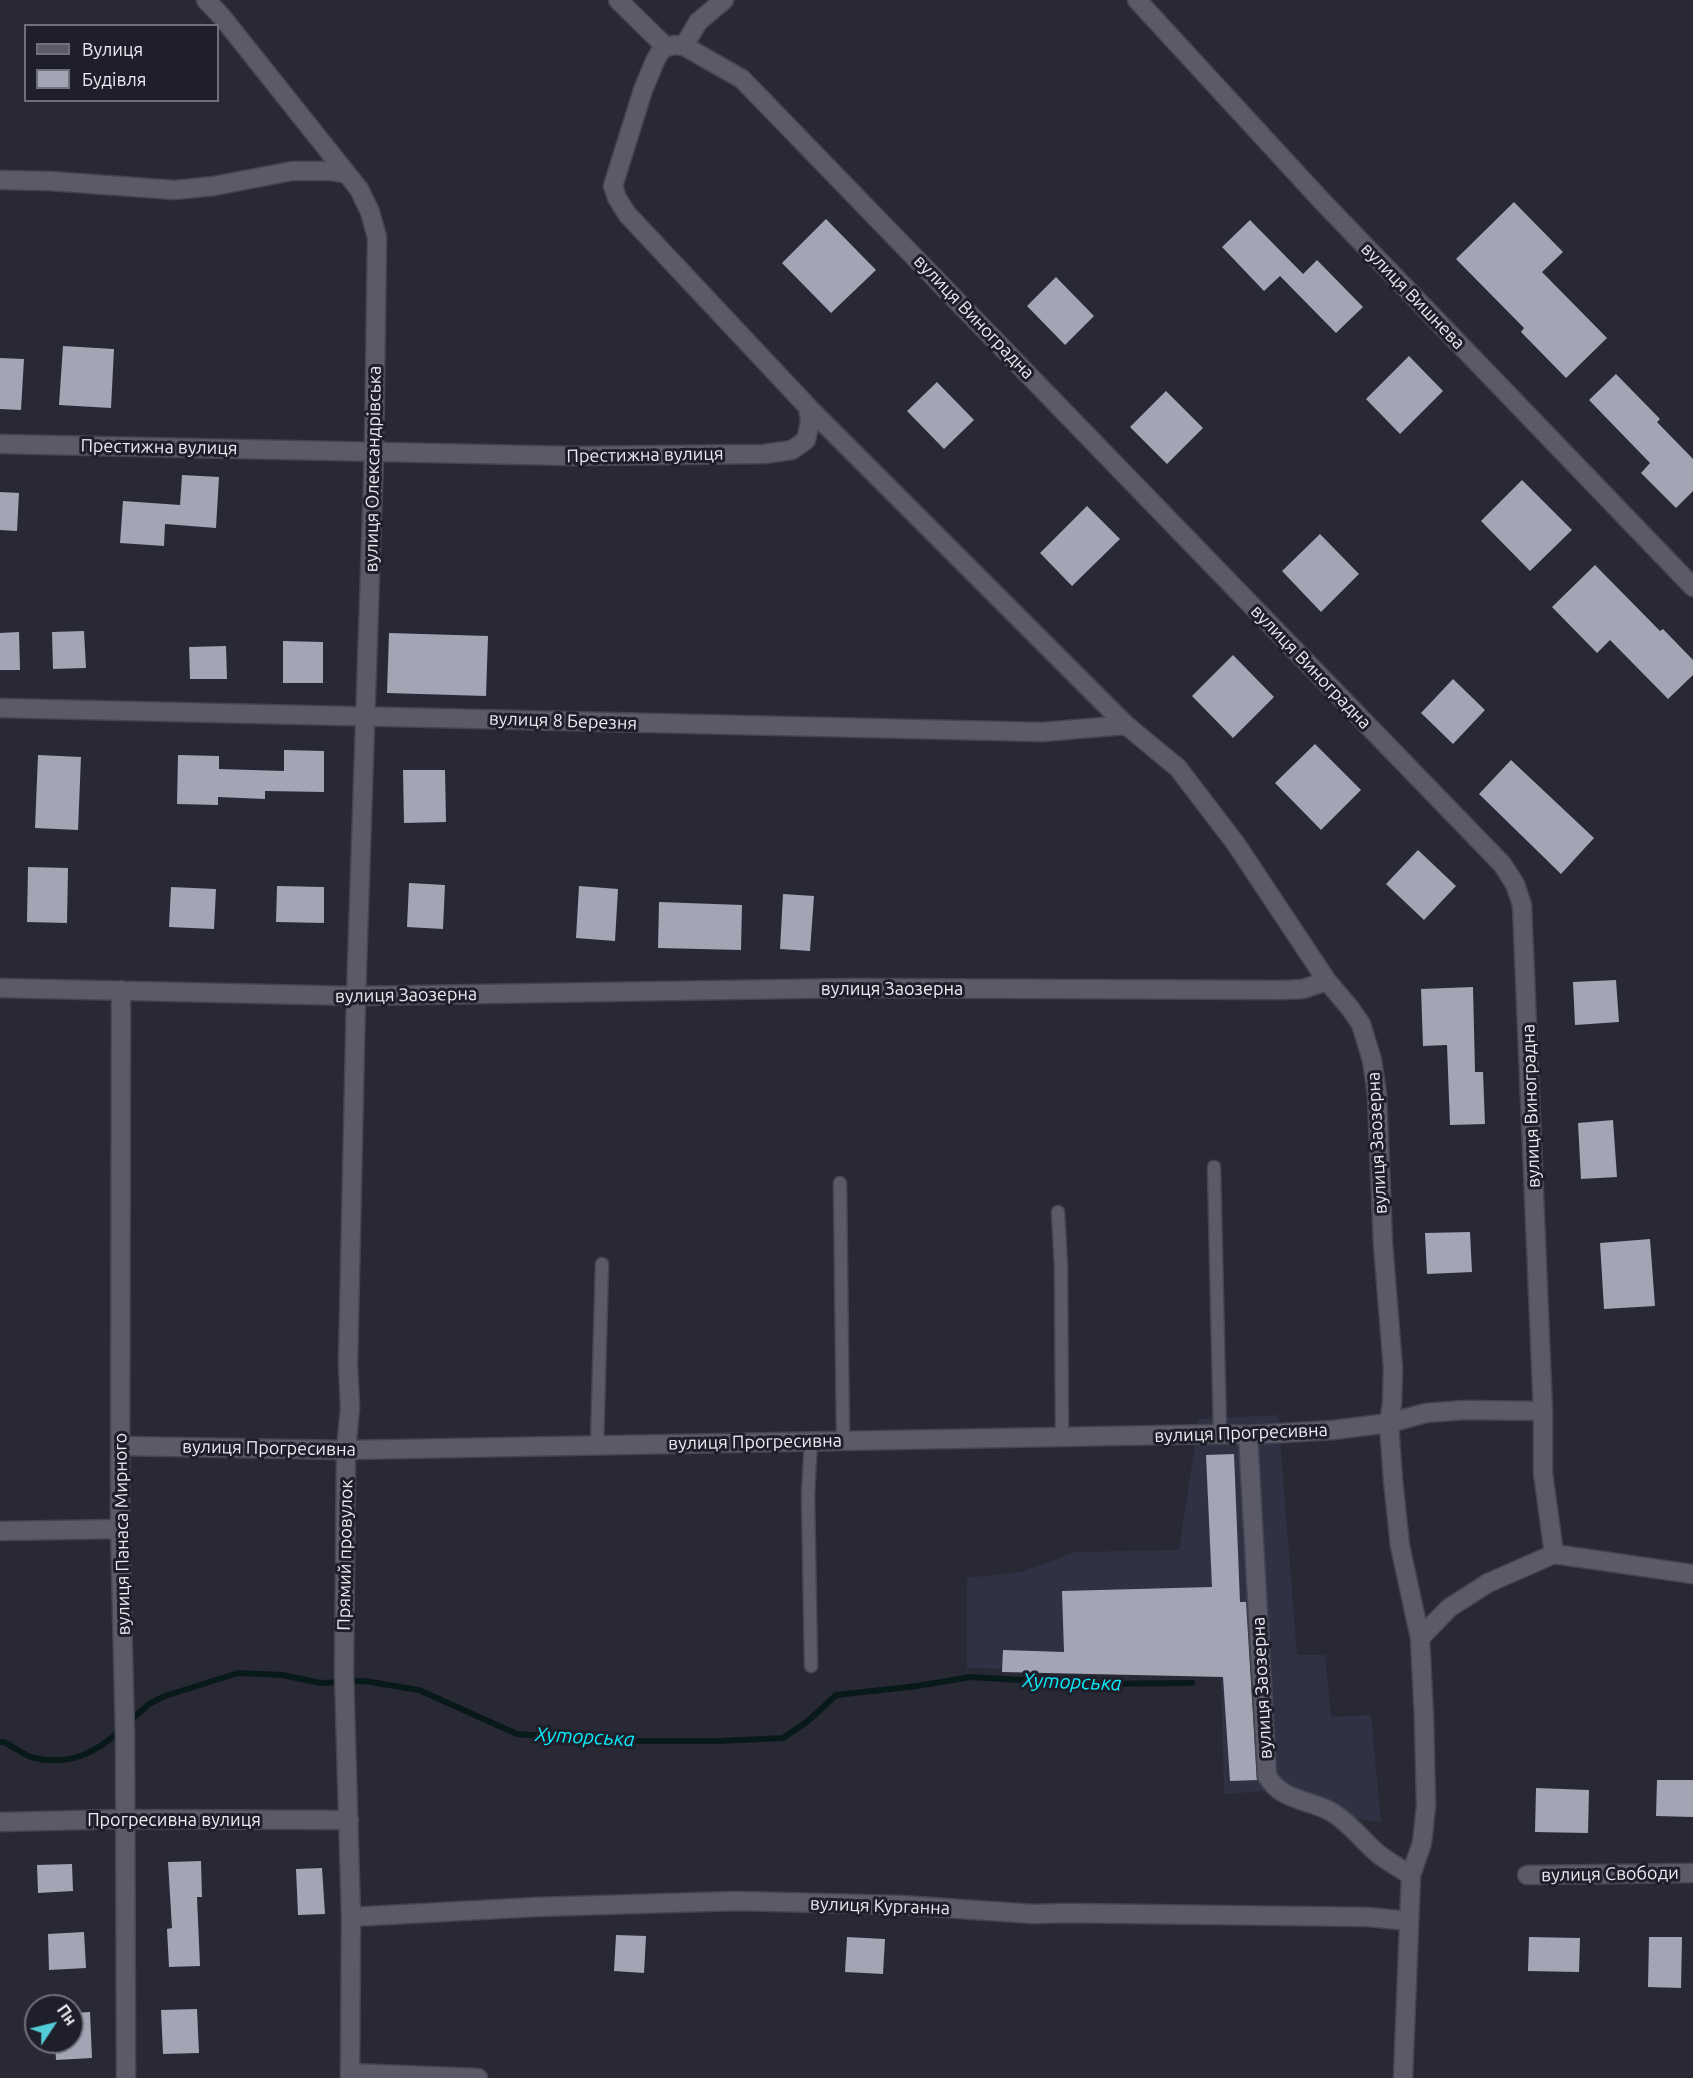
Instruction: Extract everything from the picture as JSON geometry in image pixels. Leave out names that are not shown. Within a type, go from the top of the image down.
[{"type":"street","name":"вулиця Олександрівська","points":[[206,0],[359,189],[370,212],[377,237],[374,453],[356,996]]},
{"type":"street","name":"вулиця Виноградна","points":[[618,0],[675,46],[742,79],[1502,864],[1515,884],[1522,905],[1543,1411],[1543,1473],[1554,1554]]},
{"type":"street","points":[[724,0],[675,46],[660,52],[655,61],[643,90],[613,186],[617,198],[627,214],[808,407],[1126,725],[1178,768],[1236,844],[1327,981]]},
{"type":"street","name":"вулиця Вишнева","points":[[1137,0],[1321,201],[1693,586]]},
{"type":"street","points":[[0,180],[50,181],[175,190],[214,186],[292,171],[332,171],[346,174]]},
{"type":"street","name":"Престижна вулиця","points":[[0,444],[573,456],[764,454],[792,450],[806,440],[810,422],[808,407]]},
{"type":"street","name":"вулиця 8 Березня","points":[[0,708],[1042,732],[1126,725]]},
{"type":"street","name":"вулиця Заозерна","points":[[0,988],[356,996],[851,988],[1283,990],[1303,989],[1327,981],[1361,1024],[1372,1060],[1377,1094],[1383,1244],[1393,1368],[1389,1423],[1393,1480],[1401,1546],[1420,1638],[1426,1806],[1422,1843],[1411,1875],[1378,1854],[1340,1818],[1329,1811],[1289,1797],[1277,1789],[1267,1776],[1248,1435]]},
{"type":"street","name":"вулиця Панаса Мирного","points":[[121,990],[120,1529],[125,1819],[126,2078]]},
{"type":"street","name":"Прямий провулок","points":[[350,2076],[351,1917],[344,1673],[346,1450],[350,1408],[348,1364],[356,996]]},
{"type":"street","name":"вулиця Прогресивна","points":[[120,1446],[346,1450],[597,1444],[1248,1435],[1333,1430],[1389,1423],[1426,1413],[1465,1410],[1543,1411]]},
{"type":"street","points":[[0,1531],[120,1529]]},
{"type":"street","points":[[1420,1638],[1449,1608],[1488,1583],[1554,1554],[1693,1574]]},
{"type":"street","name":"Прогресивна вулиця","points":[[0,1822],[125,1819],[349,1820]]},
{"type":"street","name":"вулиця Свободи","points":[[1527,1875],[1693,1873]]},
{"type":"street","points":[[1403,2078],[1411,1875]]},
{"type":"street","name":"вулиця Курганна","points":[[351,1917],[536,1907],[737,1901],[901,1905],[1034,1914],[1334,1917],[1409,1921]]},
{"type":"street","points":[[350,2076],[478,2078]]},
{"type":"lane","points":[[1214,1167],[1220,1434]]},
{"type":"lane","points":[[840,1183],[843,1440]]},
{"type":"lane","points":[[1058,1212],[1061,1267],[1062,1437]]},
{"type":"lane","points":[[597,1444],[602,1264]]},
{"type":"lane","points":[[811,1441],[808,1494],[811,1666]]},
{"type":"shaded area","points":[[1278,1415],[1297,1655],[1325,1655],[1331,1717],[1371,1715],[1381,1822],[1351,1818],[1293,1789],[1224,1794],[1221,1674],[967,1668],[967,1578],[1021,1572],[1076,1552],[1179,1550],[1199,1419]]},
{"type":"building","points":[[1514,202],[1563,252],[1542,272],[1607,338],[1566,378],[1521,332],[1524,328],[1456,259]]},
{"type":"building","points":[[826,219],[876,270],[831,313],[782,263]]},
{"type":"building","points":[[1250,220],[1303,274],[1317,260],[1363,307],[1336,333],[1280,276],[1264,291],[1222,247]]},
{"type":"building","points":[[1056,277],[1094,316],[1065,345],[1027,306]]},
{"type":"building","points":[[63,346],[114,349],[111,408],[59,405]]},
{"type":"building","points":[[1409,356],[1443,391],[1400,434],[1366,399]]},
{"type":"building","points":[[0,358],[24,359],[21,410],[0,409]]},
{"type":"building","points":[[1616,374],[1660,419],[1657,422],[1693,459],[1693,491],[1676,508],[1641,473],[1650,463],[1589,400]]},
{"type":"building","points":[[937,382],[974,420],[944,449],[907,411]]},
{"type":"building","points":[[1166,391],[1203,428],[1167,464],[1130,427]]},
{"type":"building","points":[[182,475],[219,477],[216,528],[165,524],[164,546],[120,543],[123,501],[180,505]]},
{"type":"building","points":[[1522,480],[1572,530],[1530,571],[1481,521]]},
{"type":"building","points":[[0,492],[19,493],[17,531],[0,530]]},
{"type":"building","points":[[1087,506],[1120,539],[1072,586],[1040,553]]},
{"type":"building","points":[[1320,534],[1359,574],[1321,612],[1282,571]]},
{"type":"building","points":[[1595,565],[1660,631],[1663,629],[1693,660],[1693,675],[1668,699],[1610,640],[1597,653],[1552,607]]},
{"type":"building","points":[[84,631],[86,668],[53,669],[52,632]]},
{"type":"building","points":[[19,632],[20,670],[0,670],[0,633]]},
{"type":"building","points":[[389,633],[488,636],[486,696],[387,693]]},
{"type":"building","points":[[283,641],[323,642],[323,683],[283,683]]},
{"type":"building","points":[[226,646],[227,679],[190,679],[189,647]]},
{"type":"building","points":[[1233,655],[1274,697],[1233,738],[1192,696]]},
{"type":"building","points":[[1453,679],[1485,710],[1453,744],[1421,713]]},
{"type":"building","points":[[1315,744],[1361,790],[1321,830],[1275,783]]},
{"type":"building","points":[[284,750],[324,751],[324,792],[265,791],[265,799],[218,797],[218,805],[177,804],[178,755],[219,756],[219,769],[284,771]]},
{"type":"building","points":[[38,755],[81,757],[78,830],[35,828]]},
{"type":"building","points":[[1511,760],[1594,838],[1561,874],[1479,794]]},
{"type":"building","points":[[403,770],[445,770],[446,822],[404,823]]},
{"type":"building","points":[[1418,850],[1456,886],[1424,920],[1386,884]]},
{"type":"building","points":[[28,867],[68,868],[67,923],[27,922]]},
{"type":"building","points":[[409,883],[445,885],[443,929],[407,927]]},
{"type":"building","points":[[277,886],[324,887],[324,923],[276,922]]},
{"type":"building","points":[[579,886],[618,889],[615,941],[576,938]]},
{"type":"building","points":[[171,887],[216,889],[214,929],[169,927]]},
{"type":"building","points":[[783,894],[814,896],[810,951],[780,949]]},
{"type":"building","points":[[659,902],[742,905],[741,950],[658,948]]},
{"type":"building","points":[[1616,980],[1619,1022],[1575,1025],[1573,982]]},
{"type":"building","points":[[1473,987],[1475,1072],[1483,1072],[1485,1124],[1450,1125],[1447,1045],[1423,1046],[1421,989]]},
{"type":"building","points":[[1613,1120],[1617,1177],[1581,1179],[1578,1123]]},
{"type":"building","points":[[1470,1232],[1472,1272],[1427,1274],[1425,1233]]},
{"type":"building","points":[[1650,1239],[1655,1306],[1604,1309],[1600,1243]]},
{"type":"building","points":[[1234,1454],[1240,1602],[1246,1602],[1257,1780],[1230,1781],[1223,1677],[1002,1672],[1003,1650],[1064,1652],[1062,1591],[1212,1587],[1206,1455]]},
{"type":"building","points":[[1657,1780],[1693,1780],[1693,1817],[1656,1816]]},
{"type":"building","points":[[1536,1788],[1589,1790],[1588,1833],[1535,1832]]},
{"type":"building","points":[[201,1861],[202,1897],[197,1897],[200,1966],[169,1967],[167,1929],[172,1928],[168,1862]]},
{"type":"building","points":[[72,1864],[73,1891],[38,1893],[37,1865]]},
{"type":"building","points":[[322,1868],[325,1914],[298,1915],[296,1869]]},
{"type":"building","points":[[84,1932],[86,1968],[49,1970],[48,1934]]},
{"type":"building","points":[[616,1935],[646,1936],[644,1973],[614,1971]]},
{"type":"building","points":[[847,1937],[885,1939],[883,1974],[845,1972]]},
{"type":"building","points":[[1529,1937],[1580,1938],[1579,1972],[1528,1971]]},
{"type":"building","points":[[1649,1937],[1682,1937],[1681,1988],[1648,1987]]},
{"type":"building","points":[[197,2009],[199,2053],[163,2054],[161,2010]]},
{"type":"building","points":[[84,2012],[90,2012],[92,2058],[56,2060],[56,2054],[84,2054]]},
{"type":"waterway","name":"Хуторська","points":[[129,1722],[149,1704],[165,1696],[238,1673],[283,1675],[320,1683],[364,1681],[419,1690],[517,1734],[606,1741],[719,1741],[783,1738],[808,1721],[836,1695],[917,1686],[970,1677],[1090,1684],[1192,1683]]},
{"type":"waterway","name":"Хуторська","points":[[0,1742],[34,1758],[71,1759],[92,1751],[122,1729]]}]
